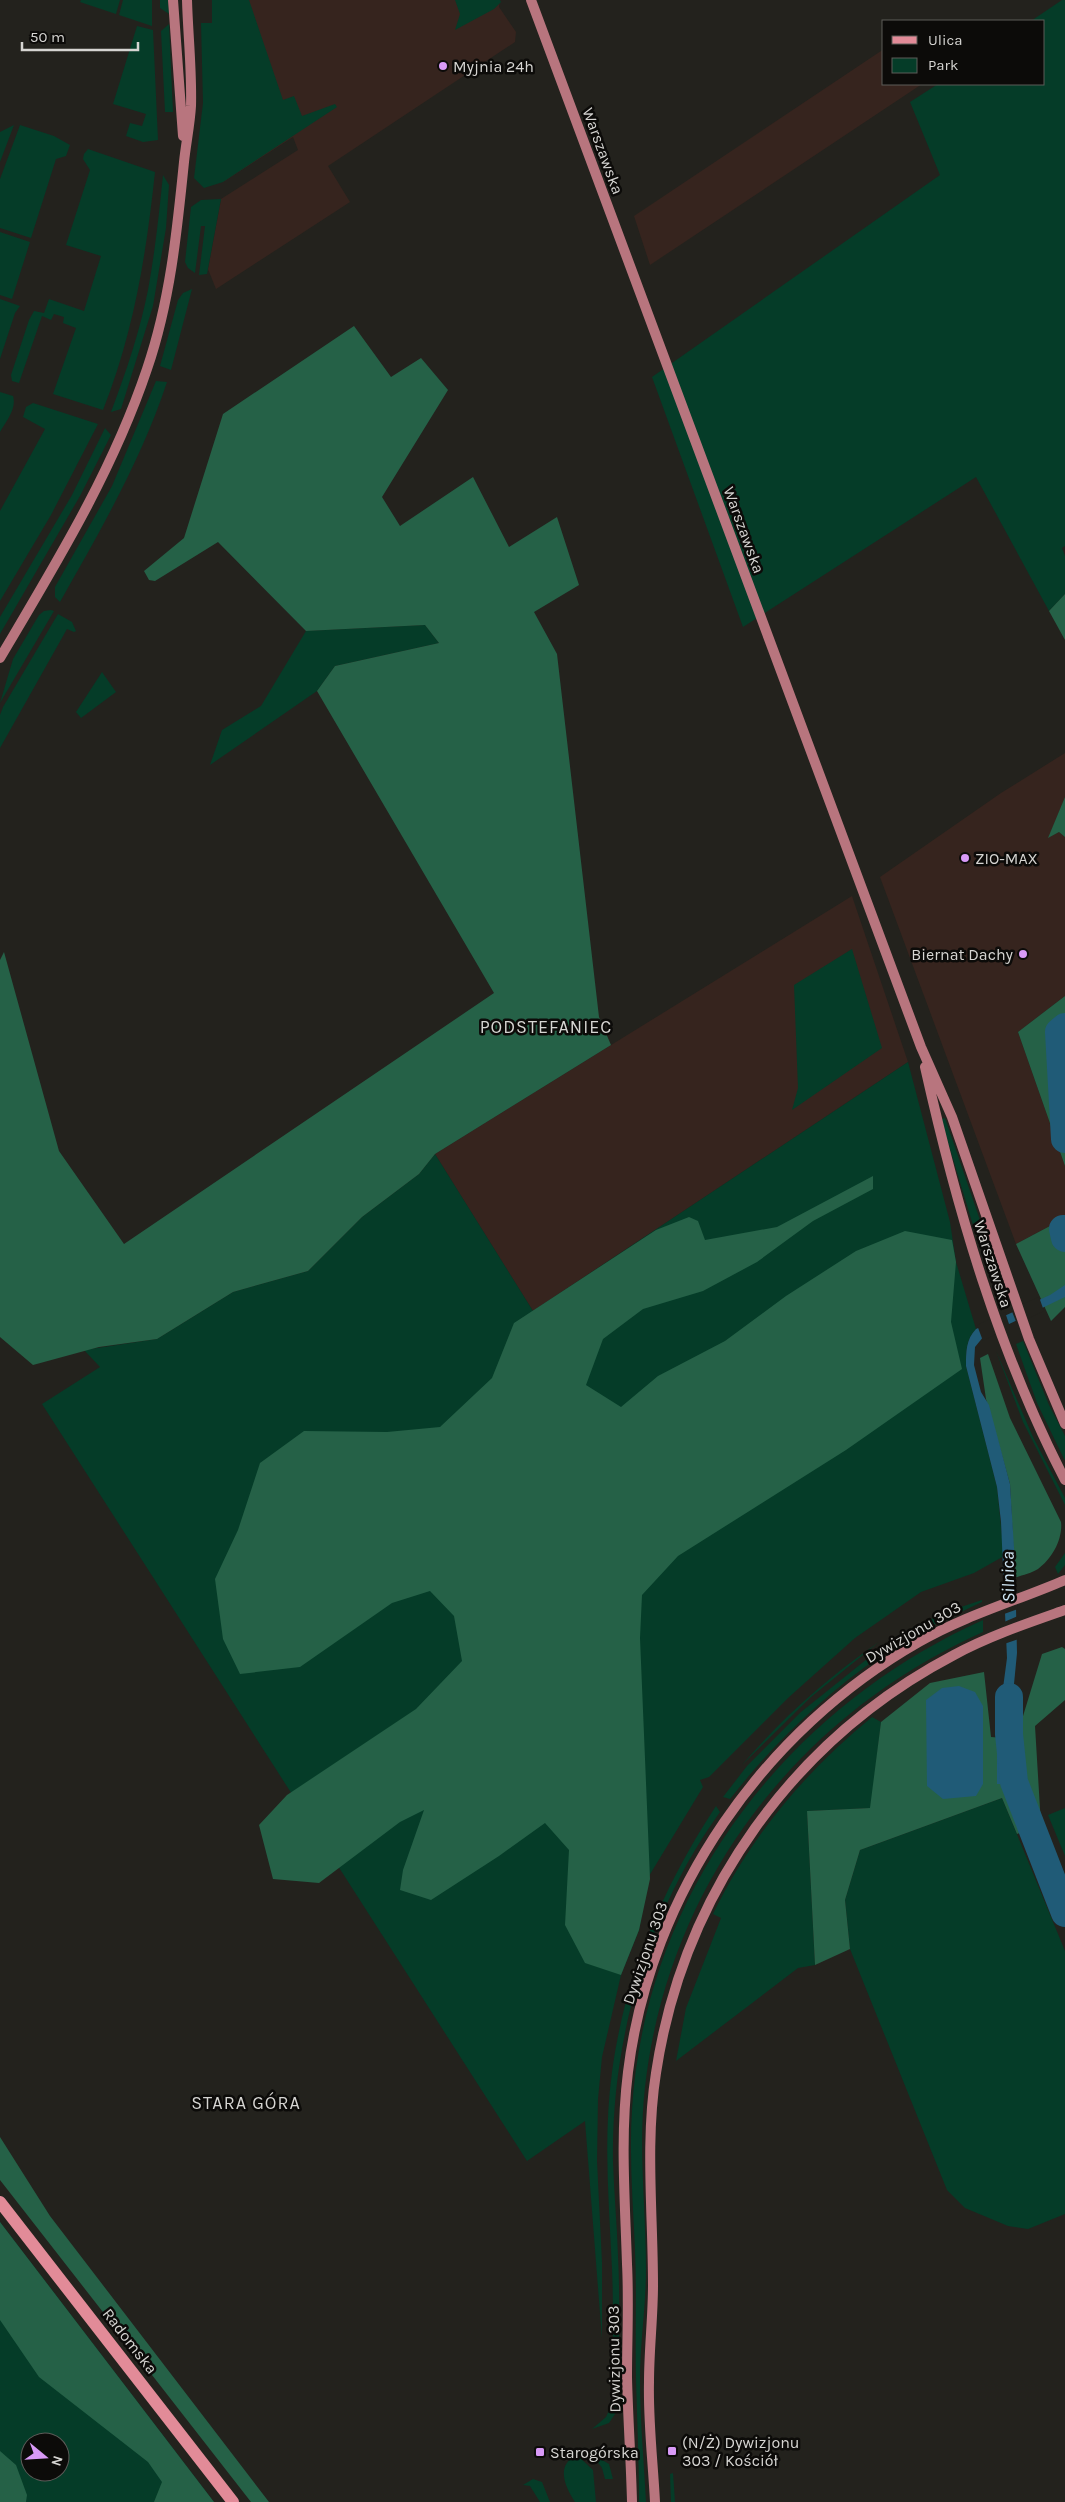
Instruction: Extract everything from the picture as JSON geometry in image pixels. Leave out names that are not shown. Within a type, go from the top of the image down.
[{"type":"main road","points":[[172,0],[184,159]]},
{"type":"main road","points":[[0,658],[64,550],[98,487],[147,370],[170,282],[191,108],[187,0]]},
{"type":"main road","name":"Warszawska","points":[[524,0],[540,24]]},
{"type":"main road","name":"Warszawska","points":[[531,0],[921,1047],[952,1117],[1029,1339],[1065,1424]]},
{"type":"main road","name":"Warszawska","points":[[921,1047],[938,1124],[966,1231],[987,1296],[1036,1424],[1065,1480]]},
{"type":"main road","name":"Dywizjonu 303","points":[[632,2502],[627,2381],[628,2266],[622,2163],[623,2118],[634,2034],[650,1974],[660,1944],[688,1882],[707,1848],[732,1810],[786,1745],[851,1686],[889,1660],[955,1623],[994,1606],[1065,1580]]},
{"type":"main road","points":[[655,2502],[649,2383],[653,2308],[652,2108],[660,2049],[681,1969],[710,1901],[740,1848],[777,1798],[808,1763],[839,1733],[887,1695],[953,1655],[996,1636],[1065,1610]]},
{"type":"main road","name":"Radomska","points":[[0,2202],[233,2502]]},
{"type":"shaded area","points":[[228,0],[500,0],[499,7],[516,32],[515,42],[328,166],[350,202],[216,289],[208,269],[221,199],[298,150],[293,137],[223,182]]},
{"type":"shaded area","points":[[882,50],[882,85],[920,85],[650,265],[634,216]]},
{"type":"shaded area","points":[[1065,753],[1065,797],[1049,837],[1059,832],[1065,837],[1065,996],[1018,1032],[1065,1166],[1065,1218],[1016,1244],[880,877],[1001,793]]},
{"type":"shaded area","points":[[852,896],[908,1062],[533,1311],[435,1154]]},
{"type":"green space","points":[[81,0],[120,0],[116,14],[80,2]]},
{"type":"green space","points":[[123,0],[152,0],[152,26],[119,15]]},
{"type":"green space","points":[[160,0],[168,0],[169,14],[160,8]]},
{"type":"green space","points":[[212,0],[249,0],[283,100],[294,96],[302,116],[335,104],[337,107],[223,182],[204,188],[194,178],[203,103],[201,23],[212,23]]},
{"type":"green space","points":[[455,0],[500,0],[501,2],[494,9],[455,30],[460,14]]},
{"type":"green space","points":[[1062,0],[1065,0],[1065,546],[1062,548],[1065,556],[1065,594],[1049,611],[976,477],[743,627],[652,377],[940,175],[910,102],[936,85],[1045,85],[1045,20],[1032,20]]},
{"type":"green space","points":[[169,24],[173,112],[165,112],[161,31]]},
{"type":"green space","points":[[137,26],[153,30],[158,140],[143,142],[126,136],[130,123],[142,126],[146,114],[113,104]]},
{"type":"green space","points":[[14,125],[0,162],[0,132]]},
{"type":"green space","points":[[20,125],[54,136],[70,145],[66,156],[56,159],[31,238],[0,228],[0,179]]},
{"type":"green space","points":[[88,149],[155,172],[143,263],[131,322],[114,381],[103,410],[53,394],[76,328],[63,323],[64,317],[54,314],[51,320],[42,316],[19,383],[12,381],[11,375],[29,320],[34,311],[44,313],[49,299],[84,311],[101,256],[66,245],[90,170],[83,159]]},
{"type":"green space","points":[[163,175],[169,185],[166,228],[153,306],[121,409],[111,412],[132,351],[145,305],[155,247]]},
{"type":"green space","points":[[221,199],[207,274],[199,275],[205,226],[201,226],[195,273],[188,268],[185,262],[191,207],[201,200]]},
{"type":"green space","points":[[0,232],[30,242],[12,299],[0,295]]},
{"type":"green space","points":[[192,289],[171,370],[160,366],[178,300],[183,293]]},
{"type":"green space","points":[[0,299],[20,306],[15,313],[0,359]]},
{"type":"green space","points":[[354,326],[391,377],[421,358],[448,390],[382,497],[400,526],[473,477],[509,547],[557,517],[579,585],[534,612],[557,654],[599,1017],[611,1045],[435,1154],[419,1174],[362,1217],[308,1271],[233,1292],[157,1339],[99,1347],[33,1365],[0,1337],[0,960],[4,952],[59,1151],[124,1244],[494,993],[317,691],[335,666],[439,643],[425,625],[306,631],[218,542],[155,581],[149,580],[144,571],[184,538],[223,414]]},
{"type":"green space","points":[[156,381],[167,382],[145,440],[119,495],[60,602],[55,597],[55,587],[112,486]]},
{"type":"green space","points":[[0,392],[13,396],[14,406],[0,432]]},
{"type":"green space","points":[[33,403],[98,424],[51,515],[0,601],[0,511],[45,429],[23,417],[26,407]]},
{"type":"green space","points":[[105,428],[111,435],[80,496],[0,634],[0,617],[72,495]]},
{"type":"green space","points":[[1065,594],[1065,640],[1049,611]]},
{"type":"green space","points":[[44,611],[54,611],[0,703],[13,659],[39,615]]},
{"type":"green space","points":[[58,614],[72,622],[76,631],[67,629],[0,748],[0,715],[3,707]]},
{"type":"green space","points":[[425,625],[439,643],[335,666],[317,691],[210,765],[222,730],[261,706],[306,631]]},
{"type":"green space","points":[[102,672],[116,692],[81,718],[76,712]]},
{"type":"green space","points":[[1065,797],[1065,837],[1059,832],[1048,838]]},
{"type":"green space","points":[[852,949],[882,1048],[792,1110],[798,1088],[794,985]]},
{"type":"green space","points":[[1065,996],[1065,1166],[1018,1032]]},
{"type":"green space","points":[[908,1062],[950,1222],[956,1262],[976,1329],[968,1341],[966,1366],[997,1487],[1004,1556],[974,1573],[921,1592],[855,1638],[788,1698],[709,1777],[700,1780],[703,1787],[649,1876],[639,1930],[621,1975],[602,2057],[598,2099],[597,2161],[602,2262],[602,2339],[585,2121],[527,2161],[42,1404],[100,1367],[84,1350],[157,1339],[233,1292],[308,1271],[362,1217],[419,1174],[435,1154],[533,1311]]},
{"type":"green space","points":[[945,1118],[1004,1290],[997,1292],[972,1222],[941,1119]]},
{"type":"green space","points":[[873,1176],[873,1189],[813,1221],[757,1262],[703,1291],[643,1309],[603,1339],[586,1385],[621,1407],[658,1376],[725,1341],[786,1296],[856,1251],[905,1231],[952,1240],[956,1262],[951,1322],[962,1369],[846,1450],[678,1556],[642,1595],[640,1638],[650,1879],[639,1930],[621,1975],[585,1963],[565,1925],[569,1850],[545,1823],[499,1856],[431,1900],[400,1890],[403,1870],[424,1810],[400,1822],[319,1883],[273,1879],[259,1825],[287,1795],[416,1709],[462,1661],[454,1616],[430,1591],[392,1603],[300,1667],[240,1674],[223,1639],[215,1579],[238,1530],[260,1463],[304,1431],[387,1432],[440,1427],[492,1378],[514,1323],[656,1230],[689,1217],[698,1221],[705,1240],[777,1227]]},
{"type":"green space","points":[[1065,1218],[1065,1307],[1051,1321],[1016,1244]]},
{"type":"green space","points":[[1023,1341],[1049,1405],[1065,1436],[1065,1461],[1037,1403],[1016,1344]]},
{"type":"green space","points":[[996,1351],[1033,1437],[1065,1498],[1065,1505],[1023,1422]]},
{"type":"green space","points":[[988,1354],[1010,1418],[1061,1522],[1056,1548],[1048,1560],[1036,1570],[1015,1578],[1010,1484],[986,1399],[980,1358]]},
{"type":"green space","points":[[1065,1553],[1065,1565],[1058,1574],[1055,1567]]},
{"type":"green space","points":[[982,1600],[982,1602],[921,1631],[912,1628],[946,1612]]},
{"type":"green space","points":[[983,1620],[983,1632],[916,1667],[855,1709],[801,1759],[753,1814],[713,1875],[682,1942],[659,2012],[645,2087],[643,2110],[642,2155],[646,2269],[640,2380],[646,2502],[639,2502],[636,2265],[631,2128],[643,2030],[665,1954],[697,1882],[739,1816],[789,1756],[847,1703],[912,1657]]},
{"type":"green space","points":[[879,1642],[811,1697],[742,1765],[790,1714],[842,1669]]},
{"type":"green space","points":[[882,1647],[880,1656],[819,1704],[782,1740],[730,1799],[723,1797],[747,1766],[801,1712]]},
{"type":"green space","points":[[1062,1647],[1065,1649],[1065,1700],[1035,1726],[1041,1825],[1017,1834],[1002,1798],[860,1850],[845,1900],[850,1949],[815,1965],[807,1811],[870,1808],[881,1722],[930,1683],[984,1672],[991,1737],[1016,1739],[1042,1654]]},
{"type":"green space","points":[[872,1717],[881,1722],[871,1808],[807,1811],[815,1965],[798,1968],[676,2061],[686,2008],[721,1918],[713,1914],[728,1885],[762,1832],[802,1783],[847,1738]]},
{"type":"green space","points":[[1002,1798],[1065,1951],[1065,2214],[1028,2229],[1008,2226],[965,2208],[947,2190],[850,1949],[845,1900],[860,1850]]},
{"type":"green space","points":[[716,1806],[720,1812],[695,1851],[673,1892],[654,1934],[639,1978],[627,2024],[619,2069],[614,2116],[613,2162],[619,2284],[619,2408],[609,2423],[592,2429],[606,2417],[613,2402],[613,2286],[607,2146],[609,2097],[618,2036],[626,2001],[637,1967],[663,1900],[679,1868]]},
{"type":"green space","points":[[1065,1808],[1065,1856],[1048,1815]]},
{"type":"green space","points":[[0,2137],[50,2216],[269,2502],[251,2502],[0,2180]]},
{"type":"green space","points":[[0,2222],[214,2502],[0,2502]]},
{"type":"green space","points":[[0,2222],[214,2502],[154,2502],[162,2482],[148,2462],[39,2377],[0,2320]]},
{"type":"green space","points":[[0,2451],[16,2465],[20,2482],[22,2482],[27,2495],[26,2502],[0,2502]]},
{"type":"green space","points":[[592,2454],[609,2464],[613,2479],[605,2479],[602,2468]]},
{"type":"green space","points":[[577,2455],[593,2470],[596,2502],[575,2502],[565,2483],[564,2470],[566,2464]]},
{"type":"green space","points":[[673,2473],[675,2502],[671,2502],[670,2474]]},
{"type":"green space","points":[[533,2479],[542,2482],[550,2502],[540,2502],[530,2486],[523,2485]]},
{"type":"water","points":[[1065,1285],[1065,1297],[984,1336],[975,1347],[974,1365],[981,1392],[989,1405],[1010,1484],[1015,1563],[1017,1653],[1008,1746],[1009,1784],[997,1784],[997,1733],[1007,1658],[1001,1522],[997,1487],[966,1366],[968,1341],[976,1329],[1050,1295]]},
{"type":"water","points":[[959,1686],[975,1692],[983,1706],[983,1784],[976,1796],[943,1799],[927,1786],[926,1700],[942,1688]]},
{"type":"pier","points":[[1039,1297],[1044,1311],[1017,1324],[1011,1309]]},
{"type":"pier","points":[[1005,1312],[1010,1327],[983,1341],[977,1325]]},
{"type":"pier","points":[[1017,1577],[1018,1609],[1004,1614],[1003,1582]]},
{"type":"pier","points":[[1018,1616],[1019,1639],[1004,1644],[1004,1622]]},
{"type":"waterway","name":"Silnica","points":[[1065,1027],[1059,1032],[1065,1139]]},
{"type":"waterway","name":"Silnica","points":[[1065,1229],[1063,1229],[1065,1238]]},
{"type":"waterway","name":"Silnica","points":[[1009,1697],[1009,1734],[1014,1782],[1065,1913]]},
{"type":"place","name":"Myjnia 24h","points":[[443,66]]},
{"type":"place","name":"ZIO-MAX","points":[[965,858]]},
{"type":"place","name":"Biernat Dachy","points":[[1023,954]]},
{"type":"place","name":"(N/Ż) Dywizjonu 303 / Kościół","points":[[672,2451]]},
{"type":"place","name":"Starogórska","points":[[540,2452]]},
{"type":"district","name":"PODSTEFANIEC","points":[[546,1027]]},
{"type":"district","name":"STARA GÓRA","points":[[246,2103]]}]
